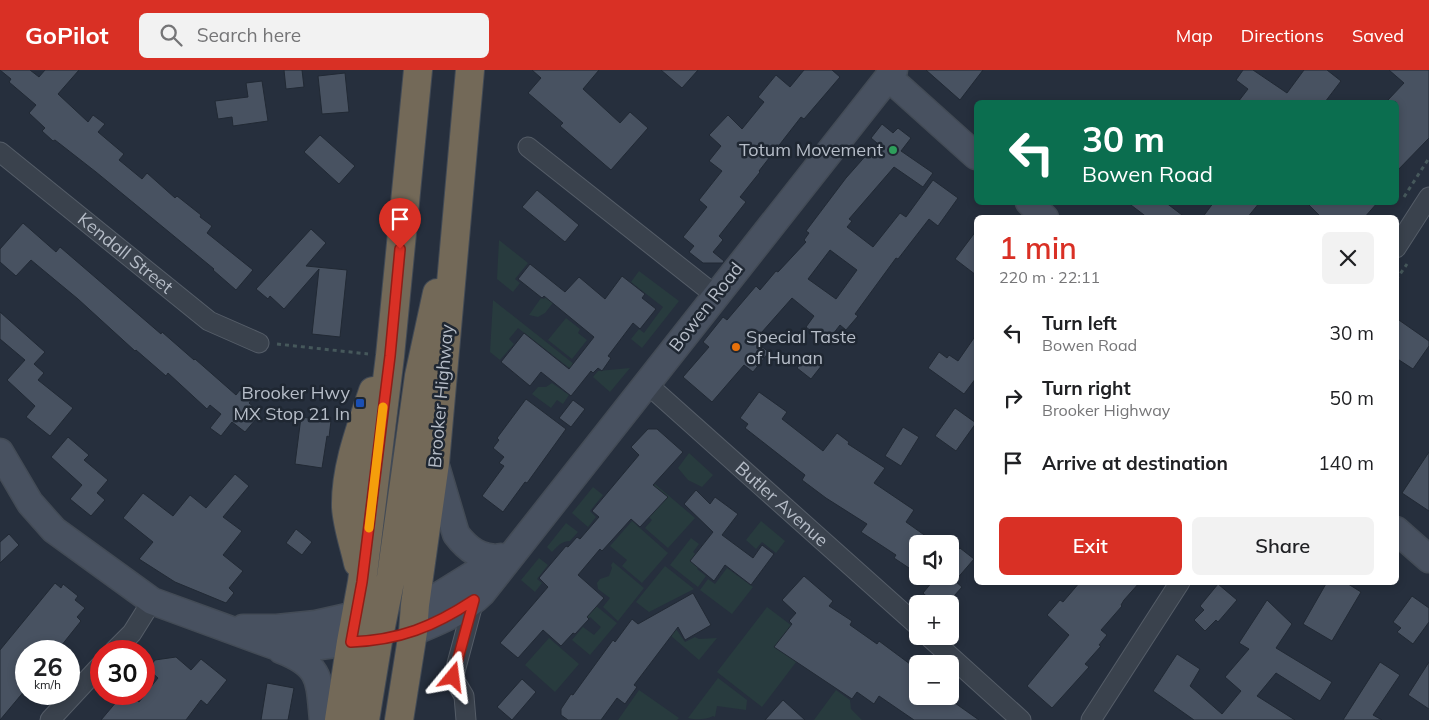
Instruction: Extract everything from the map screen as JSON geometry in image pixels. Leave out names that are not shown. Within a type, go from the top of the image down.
[{"type":"highway","points":[[339,720],[362,582],[392,328],[418,70]]},
{"type":"highway","name":"Brooker Highway","points":[[399,720],[413,632],[415,605],[435,464],[470,70]]},
{"type":"highway","points":[[365,720],[391,577],[418,376],[459,202]]},
{"type":"highway","points":[[362,582],[347,514],[346,501],[353,454],[392,328]]},
{"type":"highway","points":[[356,615],[415,605]]},
{"type":"highway","name":"Bowen Road","points":[[351,642],[378,641],[413,632]]},
{"type":"street","points":[[887,72],[974,154]]},
{"type":"street","name":"Bowen Road","points":[[413,632],[444,619],[474,600],[489,584],[509,551],[715,295],[887,72]]},
{"type":"street","points":[[528,147],[715,295]]},
{"type":"street","name":"Kendall Street","points":[[0,152],[209,321],[259,342]]},
{"type":"street","points":[[1399,243],[1429,197]]},
{"type":"street","points":[[1031,205],[1042,215]]},
{"type":"street","name":"Butler Avenue","points":[[646,382],[909,618]]},
{"type":"street","points":[[0,452],[30,503],[54,530],[152,601],[293,655],[310,666],[318,683],[323,720]]},
{"type":"street","points":[[435,464],[456,534],[473,552],[484,556],[509,551]]},
{"type":"street","points":[[1399,533],[1429,559]]},
{"type":"street","name":"Bowen Road","points":[[415,605],[440,595],[509,551]]},
{"type":"street","points":[[1091,720],[1178,585]]},
{"type":"street","points":[[466,720],[464,696],[454,679],[454,675],[474,600]]},
{"type":"street","points":[[124,640],[132,632],[152,601]]},
{"type":"street","points":[[222,628],[278,628],[316,624],[356,615]]},
{"type":"street","points":[[266,644],[304,648],[351,642]]},
{"type":"street","points":[[938,645],[1022,720]]},
{"type":"street","points":[[50,720],[90,677]]},
{"type":"path","points":[[1400,203],[1429,158]]},
{"type":"path","points":[[259,342],[384,355]]},
{"type":"shaded area","points":[[499,240],[528,263],[515,279],[520,283],[513,292],[497,279]]},
{"type":"shaded area","points":[[639,271],[679,301],[642,348],[631,339],[639,329],[644,333],[663,307],[631,282]]},
{"type":"shaded area","points":[[556,284],[556,299],[545,313],[538,317],[529,315],[541,298],[544,299]]},
{"type":"shaded area","points":[[493,300],[584,372],[581,377],[518,328],[509,339],[514,344],[500,360],[490,352]]},
{"type":"shaded area","points":[[566,318],[580,329],[578,333],[587,340],[572,359],[548,340]]},
{"type":"shaded area","points":[[630,368],[610,392],[593,377],[598,371]]},
{"type":"shaded area","points":[[552,383],[569,395],[563,404],[557,400],[551,408],[532,394],[538,387],[546,387]]},
{"type":"shaded area","points":[[689,453],[713,475],[702,487],[688,480],[678,468]]},
{"type":"shaded area","points":[[655,484],[695,518],[668,548],[645,528],[652,520],[636,506]]},
{"type":"shaded area","points":[[593,487],[603,495],[590,511],[596,517],[588,527],[572,513]]},
{"type":"shaded area","points":[[632,521],[668,553],[642,583],[622,566],[627,560],[610,546]]},
{"type":"shaded area","points":[[761,521],[785,541],[776,553],[762,542],[756,549],[746,540]]},
{"type":"shaded area","points":[[566,523],[578,532],[570,541],[562,543],[552,552],[547,547]]},
{"type":"shaded area","points":[[691,538],[699,544],[693,552],[704,560],[697,569],[706,576],[698,587],[670,565]]},
{"type":"shaded area","points":[[539,558],[548,565],[537,579],[542,583],[535,592],[521,580]]},
{"type":"shaded area","points":[[613,562],[644,588],[618,621],[603,607],[610,598],[598,589],[597,583],[600,579],[609,576]]},
{"type":"shaded area","points":[[665,566],[694,589],[649,612],[636,602]]},
{"type":"shaded area","points":[[727,568],[753,587],[732,614],[700,590],[708,579],[715,584]]},
{"type":"shaded area","points":[[584,596],[617,623],[590,655],[572,640],[583,627],[594,635],[601,627],[590,617],[583,625]]},
{"type":"shaded area","points":[[767,607],[812,641],[762,707],[717,672]]},
{"type":"shaded area","points":[[676,629],[685,642],[695,637],[699,639],[717,638],[699,660],[670,635]]},
{"type":"shaded area","points":[[549,638],[579,664],[555,692],[525,665]]},
{"type":"shaded area","points":[[718,678],[747,700],[746,710],[717,706],[715,717],[688,718]]},
{"type":"shaded area","points":[[639,690],[679,718],[677,720],[618,720]]},
{"type":"shaded area","points":[[836,690],[850,700],[851,709],[862,720],[814,720]]},
{"type":"building","points":[[0,70],[30,70],[39,77],[45,70],[79,70],[58,94],[88,122],[93,115],[105,124],[98,132],[124,154],[119,160],[142,179],[147,173],[175,198],[177,196],[201,215],[200,217],[212,226],[207,233],[253,270],[236,290],[214,269],[96,172],[42,131],[45,128],[29,113],[36,105],[9,82],[11,79]]},
{"type":"building","points":[[284,70],[302,70],[304,87],[286,89]]},
{"type":"building","points":[[532,70],[599,70],[583,89],[620,123],[630,112],[648,128],[611,170],[560,126],[563,123],[528,93],[541,78]]},
{"type":"building","points":[[661,70],[698,70],[682,88]]},
{"type":"building","points":[[804,70],[832,70],[840,77],[804,119],[801,117],[740,197],[746,202],[719,236],[723,240],[713,252],[724,261],[723,263],[703,263],[689,252],[694,246],[683,237],[707,207],[699,200],[722,171],[709,161],[721,146],[709,135],[728,115],[742,129],[764,102],[758,97],[776,75],[790,87]]},
{"type":"building","points":[[926,70],[983,70],[960,100]]},
{"type":"building","points":[[1243,70],[1253,70],[1287,93],[1304,70],[1327,70],[1341,81],[1327,100],[1240,100],[1248,89],[1236,80]]},
{"type":"building","points":[[1389,70],[1429,70],[1429,138],[1399,169],[1399,100],[1388,100],[1404,83]]},
{"type":"building","points":[[345,73],[349,112],[322,114],[318,76]]},
{"type":"building","points":[[262,81],[268,121],[233,126],[232,117],[218,119],[215,101],[248,97],[246,83]]},
{"type":"building","points":[[882,124],[893,133],[898,128],[911,138],[901,151],[933,173],[923,187],[894,167],[849,219],[852,221],[847,227],[873,247],[900,213],[906,217],[933,180],[958,198],[938,226],[929,219],[898,259],[896,258],[855,314],[858,316],[846,330],[840,325],[826,343],[806,327],[814,316],[792,298],[754,341],[769,352],[753,372],[744,365],[712,402],[683,377],[709,347],[703,342],[723,317],[727,320],[756,286],[760,290],[776,271],[778,272],[806,242],[804,240],[809,233],[806,231],[846,178],[877,143],[871,138]],"holes":[[[830,250],[857,270],[836,299],[808,279]]]},
{"type":"building","points":[[320,135],[355,166],[339,184],[304,152]]},
{"type":"building","points":[[537,190],[579,225],[565,242],[522,207]]},
{"type":"building","points":[[1131,205],[1169,205],[1182,215],[1144,215]]},
{"type":"building","points":[[1212,205],[1258,205],[1249,215],[1204,215]]},
{"type":"building","points":[[1309,205],[1375,205],[1367,215],[1319,215]]},
{"type":"building","points":[[23,223],[56,252],[60,247],[161,334],[162,332],[236,395],[240,390],[252,399],[249,403],[261,413],[245,432],[232,422],[221,436],[210,428],[221,414],[210,405],[207,409],[168,373],[166,376],[135,351],[78,299],[31,260],[16,276],[0,262],[0,249]]},
{"type":"building","points":[[311,229],[326,243],[306,266],[347,270],[340,337],[312,334],[319,269],[284,309],[270,296],[268,299],[256,289]]},
{"type":"building","points":[[974,234],[974,273],[955,259]]},
{"type":"building","points":[[530,264],[565,292],[579,277],[605,299],[622,276],[645,294],[642,298],[656,309],[640,329],[633,323],[608,356],[611,358],[602,371],[598,368],[593,373],[591,371],[571,396],[541,372],[530,386],[501,362],[524,333],[569,369],[594,337],[544,296],[542,298],[518,279]]},
{"type":"building","points":[[0,312],[45,352],[34,364],[44,373],[38,380],[73,408],[50,436],[26,417],[35,406],[7,380],[25,360],[0,339]]},
{"type":"building","points":[[1399,320],[1429,341],[1429,346],[1413,369],[1399,360]]},
{"type":"building","points":[[974,338],[974,381],[964,394],[928,368],[939,352],[947,358],[949,355],[958,361]]},
{"type":"building","points":[[808,354],[822,365],[811,379],[797,368]]},
{"type":"building","points":[[759,392],[787,412],[782,419],[823,451],[837,433],[849,442],[848,444],[885,468],[874,483],[914,510],[906,522],[924,535],[909,535],[909,568],[894,558],[896,555],[861,532],[867,524],[802,480],[805,475],[745,428],[748,424],[740,418]]},
{"type":"building","points":[[526,399],[566,429],[527,483],[525,482],[503,512],[482,496],[504,466],[499,463],[504,457],[493,448],[499,440],[497,438]]},
{"type":"building","points":[[573,400],[585,409],[571,427],[559,418]]},
{"type":"building","points":[[955,408],[974,422],[974,426],[956,451],[935,436]]},
{"type":"building","points":[[301,417],[331,421],[322,468],[295,464]]},
{"type":"building","points":[[903,427],[919,437],[901,466],[885,456]]},
{"type":"building","points":[[648,429],[657,429],[683,452],[653,485],[668,497],[640,527],[631,519],[602,551],[600,549],[578,575],[604,598],[587,617],[589,619],[561,646],[543,630],[518,658],[500,643],[548,587],[539,578],[566,546],[568,547],[577,537],[580,539],[599,517],[592,511],[639,455],[631,447]]},
{"type":"building","points":[[68,437],[89,455],[84,460],[108,480],[97,493],[105,500],[91,516],[70,499],[82,485],[51,457]]},
{"type":"building","points":[[1429,452],[1429,511],[1402,493]]},
{"type":"building","points":[[235,474],[249,486],[223,517],[242,531],[223,555],[243,571],[229,588],[234,593],[226,603],[175,582],[139,559],[153,542],[123,518],[143,493],[173,516],[190,495],[206,508]]},
{"type":"building","points":[[696,490],[710,504],[715,497],[738,514],[722,535],[753,558],[762,545],[774,554],[751,585],[725,565],[714,581],[690,561],[713,532],[684,504]]},
{"type":"building","points":[[296,529],[312,542],[302,555],[286,543]]},
{"type":"building","points":[[9,534],[19,545],[0,563],[0,542]]},
{"type":"building","points":[[959,549],[974,559],[959,576]]},
{"type":"building","points":[[804,576],[833,601],[829,606],[852,621],[850,625],[877,644],[879,641],[909,663],[909,705],[958,705],[979,720],[914,720],[879,696],[874,704],[857,692],[852,699],[774,647],[792,624],[789,621],[796,613],[782,600]]},
{"type":"building","points":[[55,583],[61,588],[63,584],[78,596],[75,600],[85,608],[77,617],[81,621],[66,640],[15,640],[15,702],[0,720],[0,650]]},
{"type":"building","points":[[959,584],[962,587],[955,595],[925,595],[923,593],[930,585]]},
{"type":"building","points":[[1077,585],[1137,585],[1101,630],[1107,635],[1099,645],[1101,646],[1085,664],[1089,667],[1052,708],[1027,686],[1069,635],[1047,615],[1060,600],[1063,602]]},
{"type":"building","points":[[1217,585],[1237,600],[1218,622],[1216,620],[1205,631],[1194,620],[1204,610],[1200,606]]},
{"type":"building","points":[[1325,585],[1350,585],[1361,592],[1332,641],[1303,624]]},
{"type":"building","points":[[693,593],[711,625],[685,640],[678,627],[634,685],[637,687],[625,704],[617,698],[601,720],[568,720],[561,715],[561,709],[571,694],[573,695],[613,640],[615,642],[632,619],[638,624]]},
{"type":"building","points":[[1412,596],[1429,608],[1429,622],[1413,644],[1397,632],[1401,628],[1393,622]]},
{"type":"building","points":[[1267,600],[1292,624],[1276,648],[1332,682],[1320,701],[1276,673],[1257,696],[1295,720],[1194,720],[1153,691],[1177,654],[1200,669],[1190,686],[1222,714],[1241,691],[1225,677],[1249,649],[1239,643]]},
{"type":"building","points":[[176,657],[191,670],[201,659],[227,680],[207,705],[201,700],[186,720],[101,720],[114,705],[155,705],[155,682],[158,678],[155,675],[155,660]]},
{"type":"building","points":[[1380,662],[1400,675],[1373,715],[1382,720],[1343,720]]},
{"type":"building","points":[[1429,662],[1429,709],[1408,695]]},
{"type":"building","points":[[522,679],[536,692],[512,720],[497,707]]},
{"type":"building","points":[[267,683],[294,688],[288,720],[261,720]]},
{"type":"building","points":[[783,700],[805,720],[765,720]]},
{"type":"slow traffic","points":[[369,528],[383,407]]},
{"type":"place","name":"Totum Movement","points":[[893,150]]},
{"type":"place","name":"Special Taste of Hunan","points":[[736,347]]},
{"type":"place","name":"Brooker Hwy MX Stop 21 In","points":[[360,403]]},
{"type":"route","points":[[400,249],[390,356],[362,582],[351,642],[378,641],[413,632],[444,619],[474,600],[453,677]]}]
